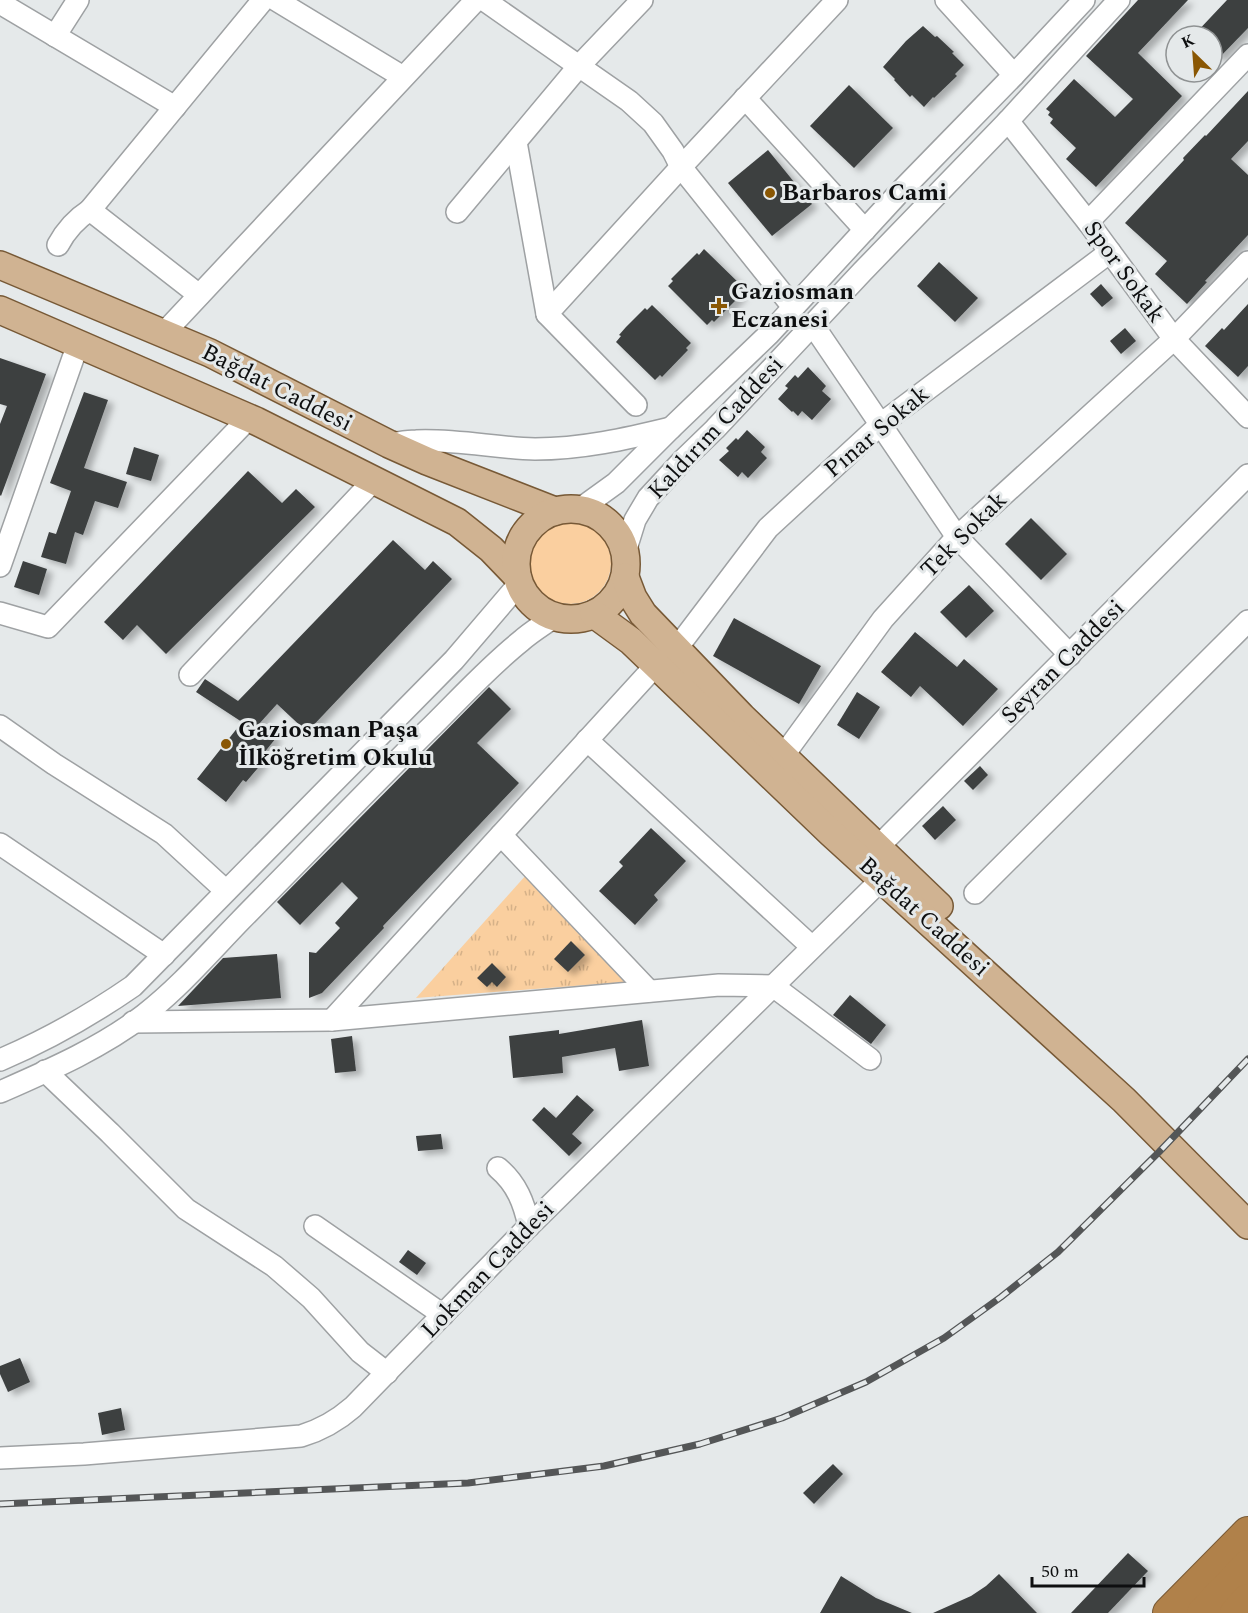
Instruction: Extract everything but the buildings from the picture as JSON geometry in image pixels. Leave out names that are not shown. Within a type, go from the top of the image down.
[{"type":"highway","points":[[1169,1613],[1248,1533]]},
{"type":"highway","points":[[1203,1613],[1248,1566]]},
{"type":"highway","points":[[1236,1613],[1248,1600]]},
{"type":"main road","name":"Bağdat Caddesi","points":[[0,265],[210,353],[427,461],[568,510]]},
{"type":"main road","name":"Bağdat Caddesi","points":[[0,310],[249,418],[457,522],[491,549],[518,580]]},
{"type":"main road","points":[[568,510],[596,514],[609,524],[620,537],[625,565],[619,592],[614,599],[594,614],[570,620],[546,614],[532,604],[518,580],[515,567],[517,551],[528,529],[540,518],[568,510]]},
{"type":"main road","name":"Bağdat Caddesi","points":[[625,565],[637,605],[666,656],[822,825],[1125,1100],[1248,1225]]},
{"type":"main road","name":"Bağdat Caddesi","points":[[594,614],[631,641],[666,656],[742,717],[877,848],[1111,1067],[1248,1201]]},
{"type":"street","points":[[56,36],[78,0]]},
{"type":"street","points":[[58,245],[70,226],[90,210],[263,0]]},
{"type":"street","points":[[276,0],[403,77]]},
{"type":"street","points":[[163,334],[476,0]]},
{"type":"street","points":[[484,0],[642,111],[664,137],[681,167],[793,308]]},
{"type":"street","points":[[457,212],[579,66],[642,0]]},
{"type":"street","points":[[547,314],[837,0]]},
{"type":"street","points":[[946,0],[1014,75]]},
{"type":"street","name":"Kaldırım Caddesi","points":[[568,510],[616,483],[769,334],[897,195],[1084,0]]},
{"type":"street","name":"Kaldırım Caddesi","points":[[625,565],[634,520],[648,498],[1008,121],[1119,0]]},
{"type":"street","points":[[0,3],[175,107]]},
{"type":"street","points":[[1088,222],[1248,55]]},
{"type":"street","points":[[745,98],[865,230]]},
{"type":"street","name":"Spor Sokak","points":[[1008,121],[1088,222],[1174,339],[1248,417]]},
{"type":"street","points":[[516,142],[547,314],[636,405]]},
{"type":"street","points":[[90,210],[199,295]]},
{"type":"street","name":"Pınar Sokak","points":[[332,1020],[666,656],[768,528],[881,424],[1110,252]]},
{"type":"street","name":"Tek Sokak","points":[[783,756],[883,619],[957,537],[1174,339],[1248,262]]},
{"type":"street","points":[[813,325],[957,537],[1070,655]]},
{"type":"street","points":[[0,566],[78,344]]},
{"type":"street","points":[[0,613],[48,627],[249,418]]},
{"type":"street","points":[[389,444],[445,441],[503,447],[557,448],[588,446],[671,428]]},
{"type":"street","name":"Seyran Caddesi","points":[[877,848],[1248,475]]},
{"type":"street","points":[[190,675],[374,480]]},
{"type":"street","points":[[3,1054],[50,1037],[133,986],[454,660],[518,580]]},
{"type":"street","points":[[0,1092],[93,1048],[133,1022],[183,981],[365,793],[505,654],[554,617]]},
{"type":"street","points":[[975,893],[1248,621]]},
{"type":"street","points":[[0,726],[54,764],[164,834],[226,891]]},
{"type":"street","points":[[587,740],[812,947]]},
{"type":"street","points":[[501,835],[649,991]]},
{"type":"street","points":[[0,844],[164,955]]},
{"type":"street","name":"Lokman Caddesi","points":[[0,1458],[84,1454],[301,1436],[321,1429],[342,1417],[529,1226],[882,879]]},
{"type":"street","points":[[133,1022],[332,1020],[719,985],[773,986],[870,1059]]},
{"type":"street","points":[[45,1071],[111,1133],[186,1209],[274,1266],[311,1298],[360,1352],[387,1373]]},
{"type":"street","points":[[498,1168],[511,1180],[521,1195],[529,1226]]},
{"type":"street","points":[[315,1226],[443,1315]]},
{"type":"green space","points":[[570,522],[586,525],[599,534],[608,547],[611,563],[608,579],[599,592],[586,601],[570,604],[554,601],[541,592],[532,579],[529,563],[532,547],[541,534],[554,525]]},
{"type":"green space","points":[[527,874],[640,981],[416,998]]},
{"type":"railway","points":[[0,1504],[468,1483],[604,1466],[700,1444],[782,1418],[866,1382],[944,1338],[1001,1297],[1058,1252],[1159,1152],[1248,1059]]},
{"type":"place","name":"Barbaros Cami","points":[[770,193]]},
{"type":"place","name":"Gaziosman Eczanesi","points":[[719,306]]},
{"type":"place","name":"Gaziosman Paşa İlköğretim Okulu","points":[[226,744]]}]
